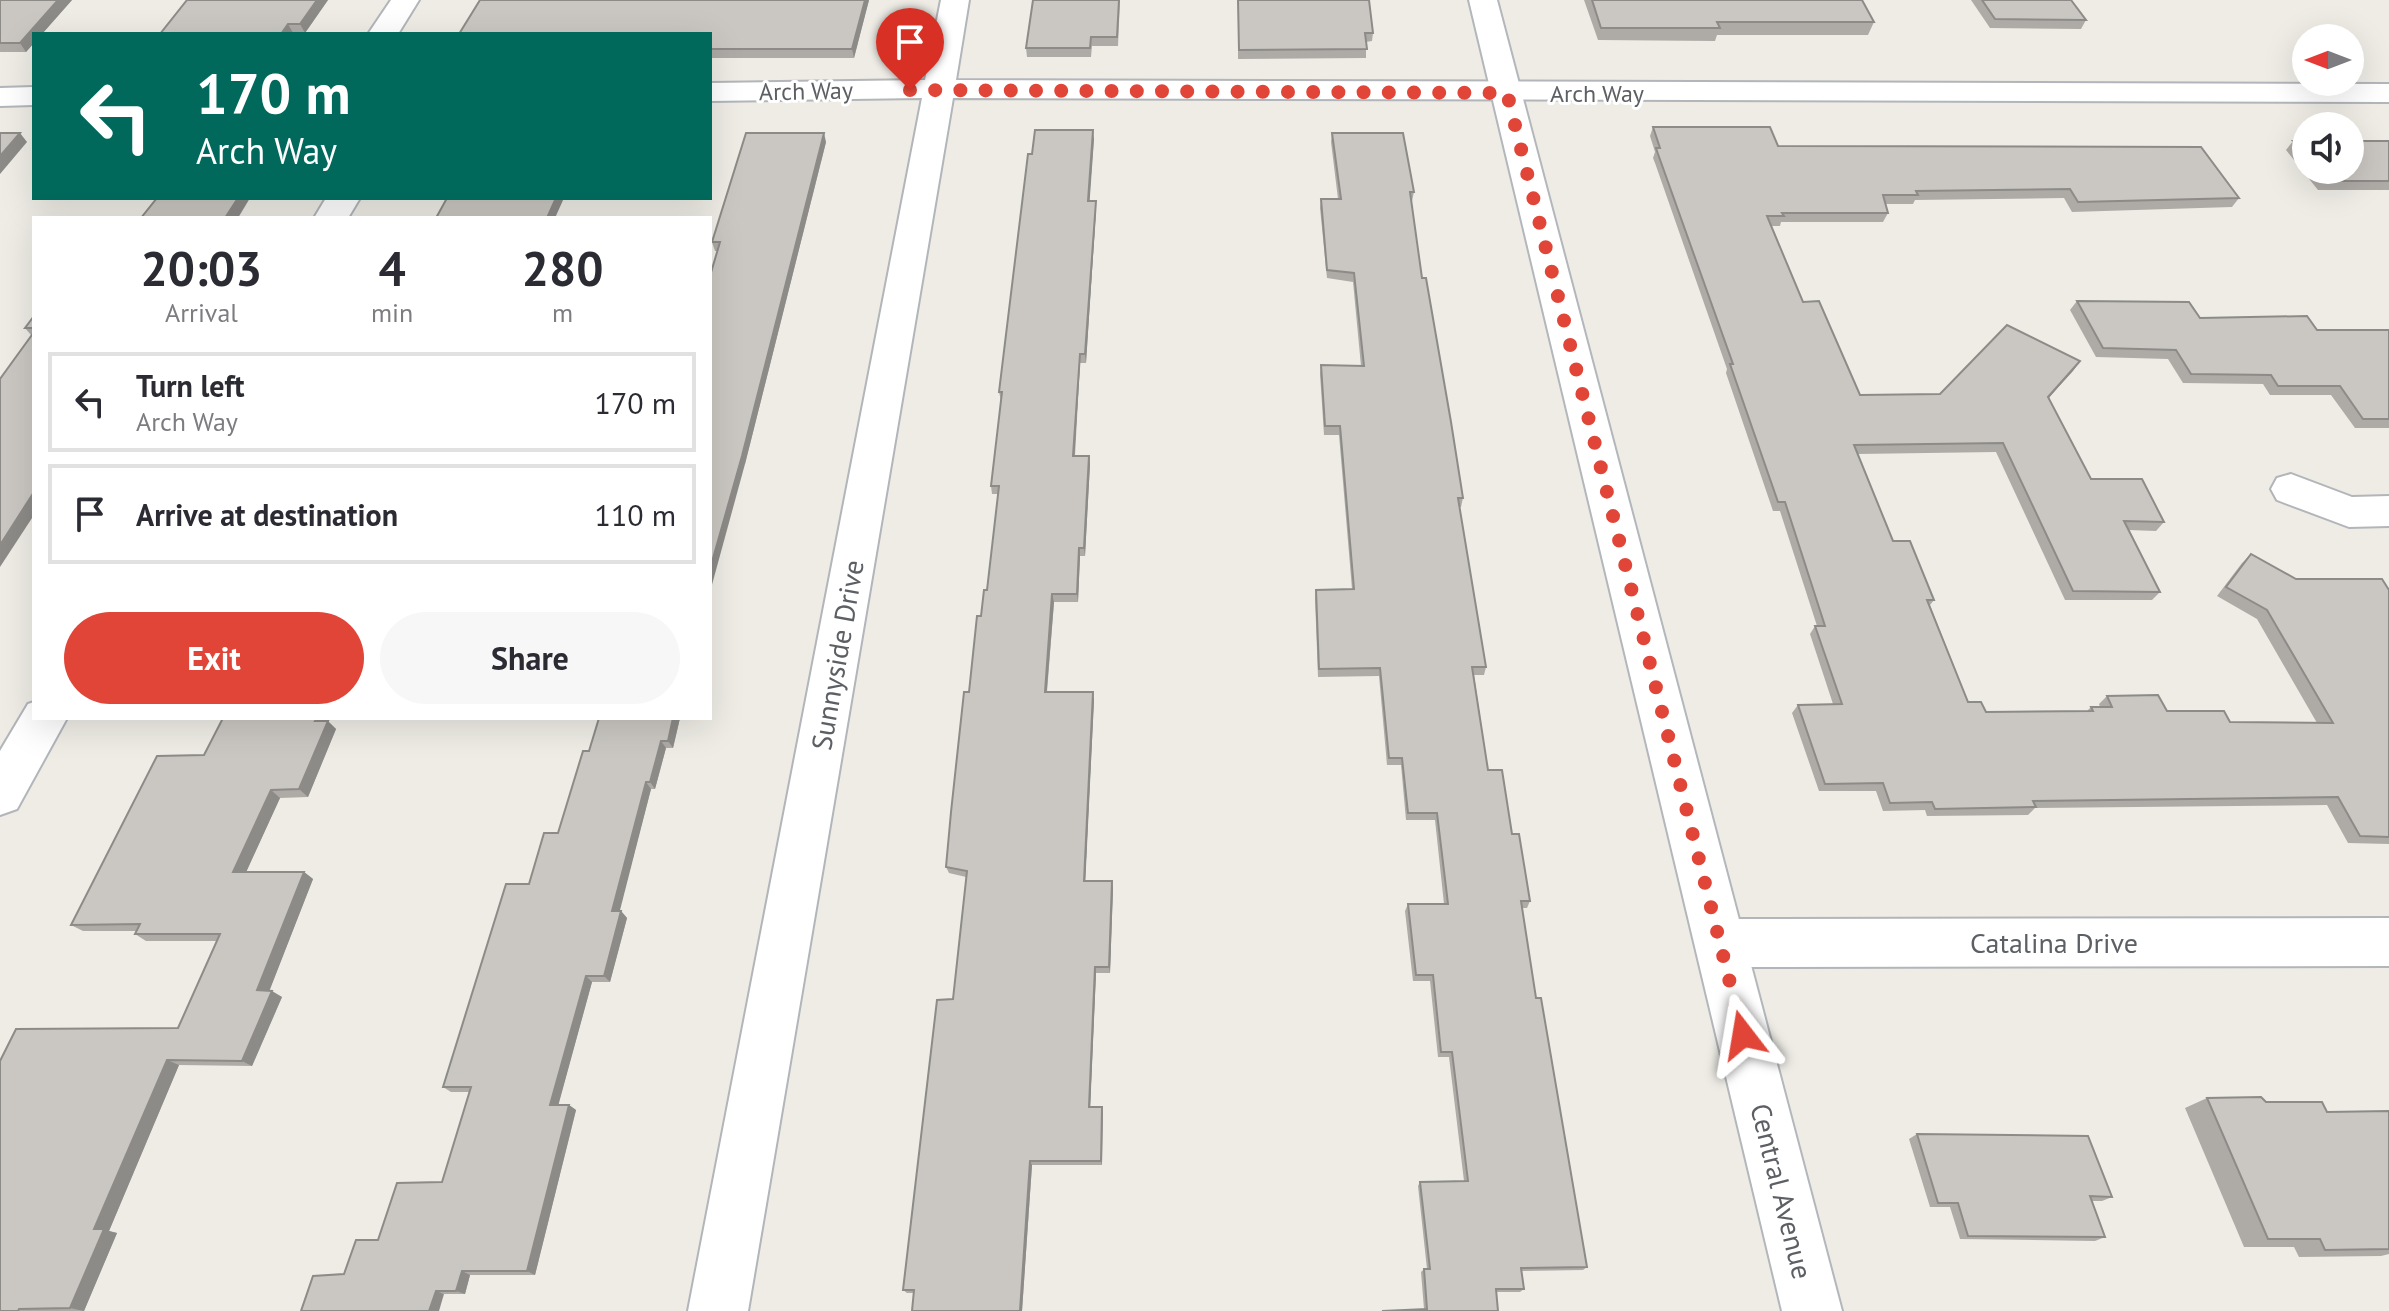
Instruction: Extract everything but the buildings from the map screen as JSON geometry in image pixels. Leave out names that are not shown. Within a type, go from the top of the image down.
[{"type":"street","points":[[384,32],[405,0]]},
{"type":"street","name":"Sunnyside Drive","points":[[718,1311],[955,0]]},
{"type":"street","name":"Central Avenue","points":[[1483,0],[1812,1311]]},
{"type":"street","name":"Arch Way","points":[[712,92],[939,89],[1507,93],[2389,93]]},
{"type":"street","points":[[0,97],[32,96]]},
{"type":"street","points":[[2291,489],[2349,512],[2389,511]]},
{"type":"street","points":[[0,794],[43,720]]},
{"type":"street","name":"Catalina Drive","points":[[1720,943],[2389,942]]},
{"type":"route","points":[[910,90],[1507,93],[1743,1035]]}]
